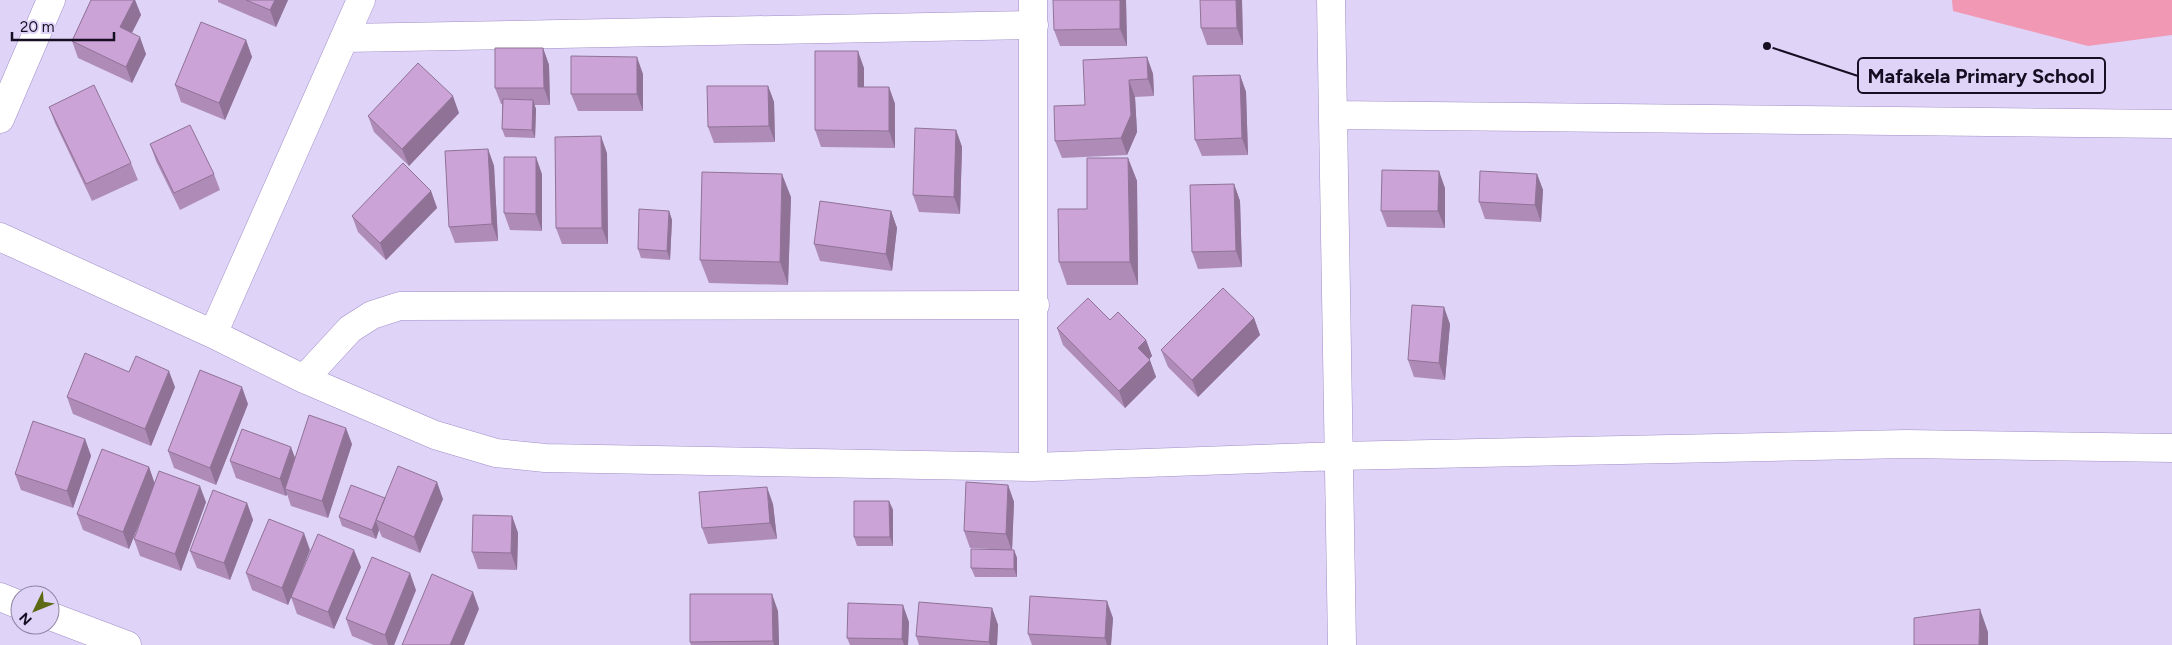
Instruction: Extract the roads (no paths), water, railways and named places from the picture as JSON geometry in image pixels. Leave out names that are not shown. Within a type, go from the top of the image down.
[{"type":"street","points":[[0,118],[51,0]]},
{"type":"street","points":[[213,334],[361,0]]},
{"type":"street","points":[[1332,0],[1342,645]]},
{"type":"street","points":[[345,38],[1033,12],[1035,305],[1033,467]]},
{"type":"street","points":[[1333,115],[2172,124]]},
{"type":"street","points":[[0,237],[213,334],[304,379],[435,435],[496,453],[545,458],[1033,467],[1339,456],[1906,444],[2172,448]]},
{"type":"street","points":[[304,379],[350,329],[372,315],[400,306],[1035,305]]},
{"type":"street","points":[[60,620],[127,645]]},
{"type":"place","name":"Mafakela Primary School","points":[[1767,46]]}]
